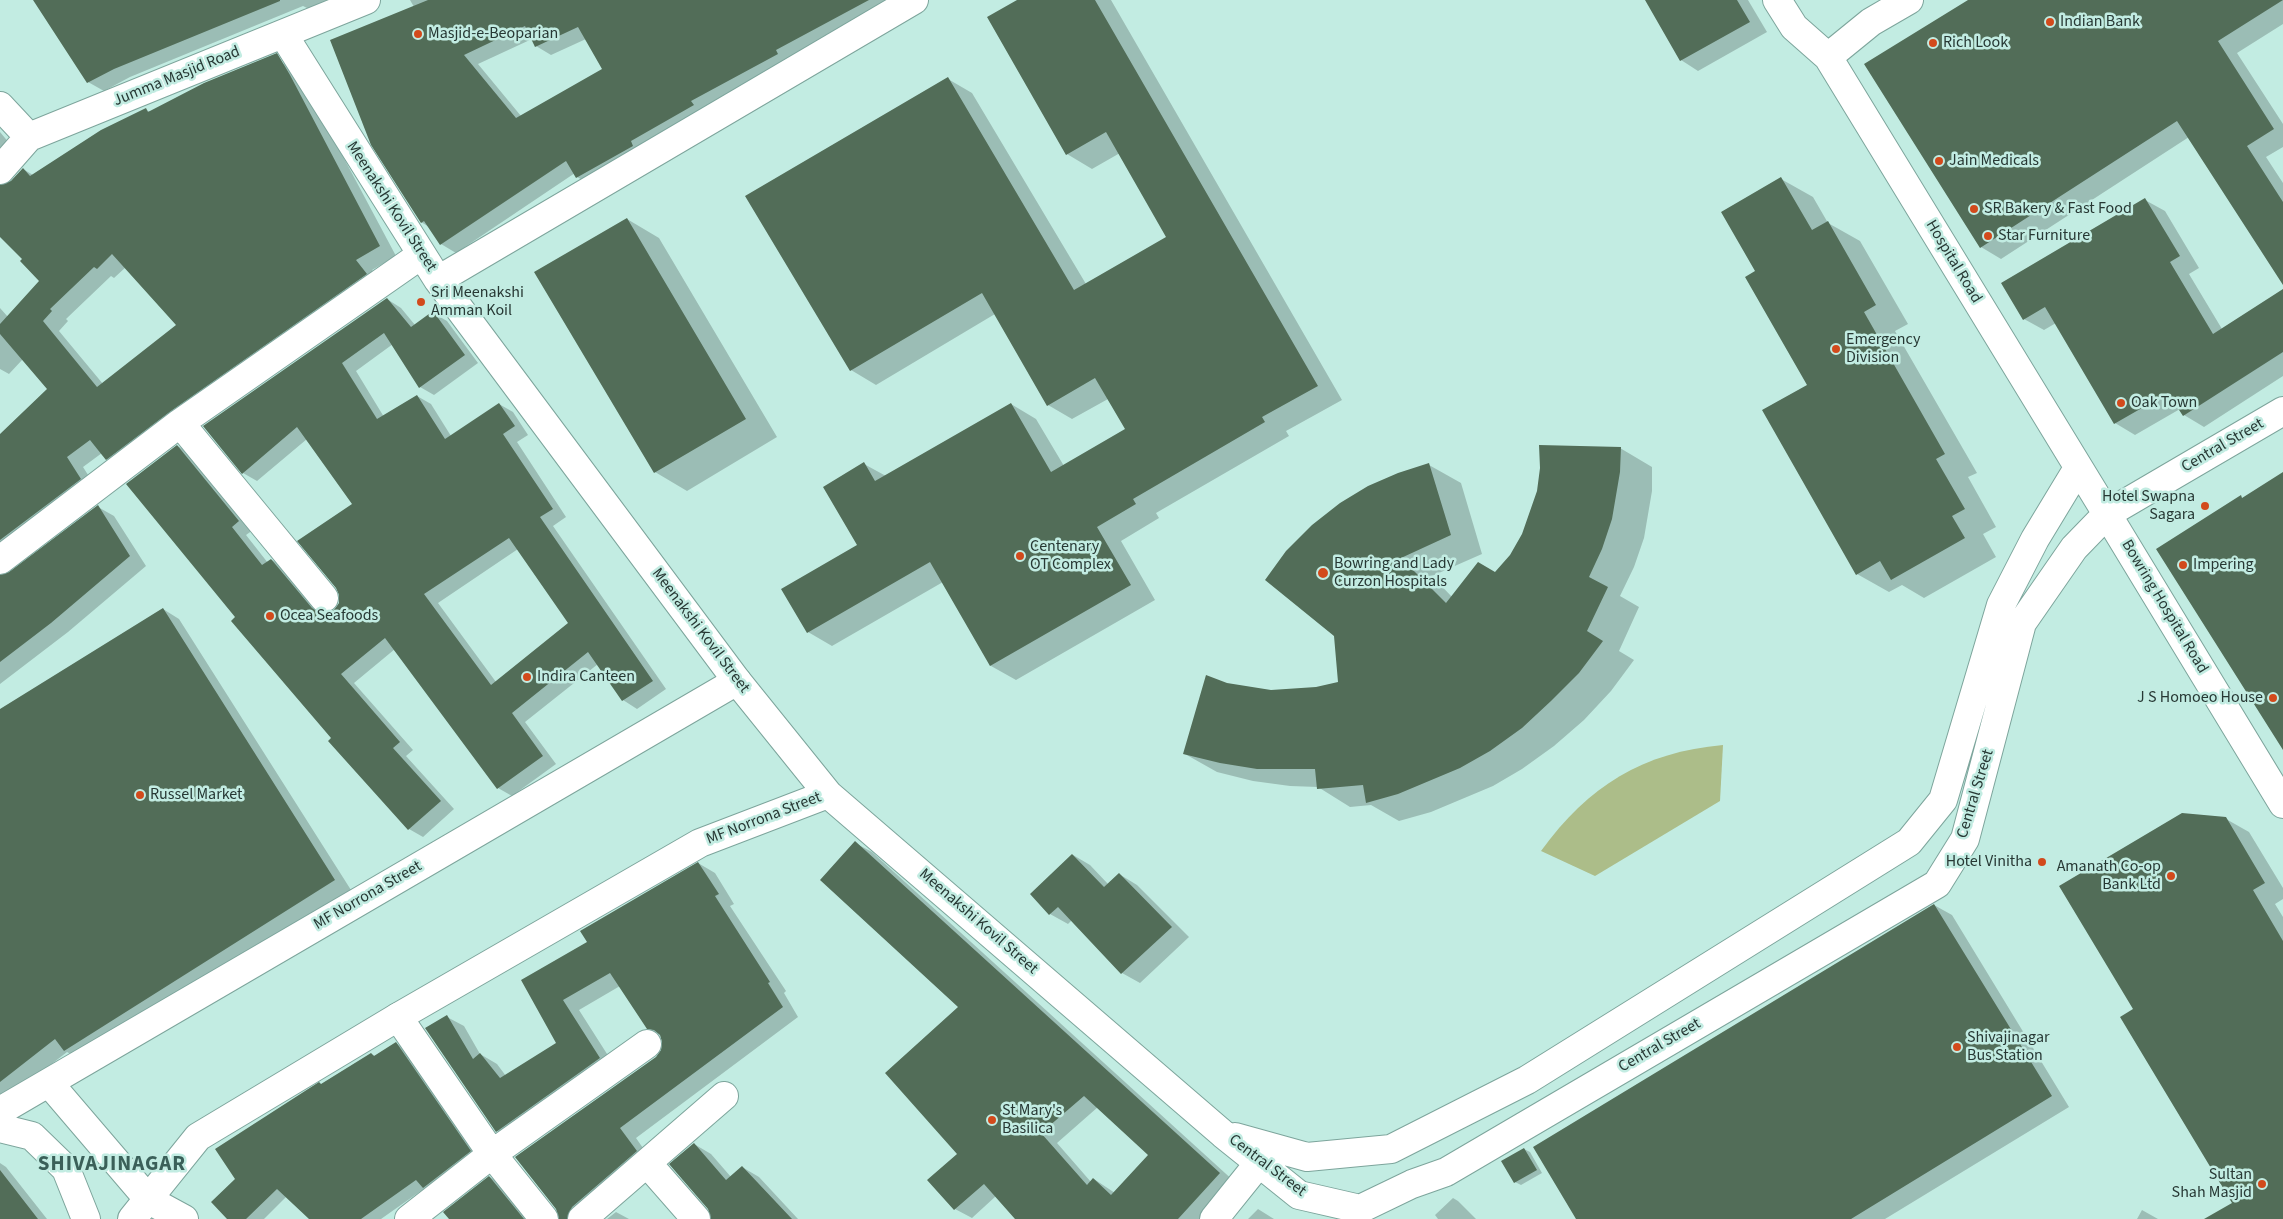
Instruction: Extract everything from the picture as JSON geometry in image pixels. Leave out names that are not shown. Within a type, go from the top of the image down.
[{"type":"street","name":"Jumma Masjid Road","points":[[0,170],[30,137],[366,0]]},
{"type":"street","points":[[438,280],[914,0]]},
{"type":"street","points":[[1777,0],[1794,27],[1828,57],[1871,22],[1909,0]]},
{"type":"street","name":"Meenakshi Kovil Street","points":[[282,34],[438,280],[737,681],[828,794],[1224,1134]]},
{"type":"street","name":"Hospital Road","points":[[1828,57],[2107,514]]},
{"type":"street","points":[[0,106],[30,137]]},
{"type":"street","points":[[0,560],[180,422],[421,255]]},
{"type":"street","name":"Central Street","points":[[1224,1134],[1299,1195],[1364,1214],[1412,1184],[1446,1172],[1937,884],[1965,839],[2022,623],[2074,548],[2107,514],[2283,411]]},
{"type":"street","points":[[180,422],[324,598]]},
{"type":"street","name":"Central Street","points":[[1224,1134],[1307,1157],[1391,1149],[1527,1080],[1909,842],[1943,800],[2002,605],[2035,539],[2078,468]]},
{"type":"street","name":"Bowring Hospital Road","points":[[2107,514],[2283,804]]},
{"type":"street","name":"MF Norrona Street","points":[[0,1111],[737,681]]},
{"type":"street","name":"MF Norrona Street","points":[[141,1209],[198,1137],[398,1017],[700,843],[828,794]]},
{"type":"street","points":[[398,1017],[492,1154],[544,1219]]},
{"type":"street","points":[[409,1219],[492,1154],[647,1044]]},
{"type":"street","points":[[50,1083],[141,1209],[184,1219]]},
{"type":"street","points":[[582,1219],[724,1096]]},
{"type":"street","points":[[0,1128],[32,1136],[66,1169],[86,1219]]},
{"type":"street","points":[[647,1163],[696,1219]]},
{"type":"street","points":[[1214,1219],[1259,1163]]},
{"type":"green space","points":[[1723,745],[1720,801],[1595,876],[1541,851],[1578,808],[1620,776],[1643,764],[1667,755]]},
{"type":"building","points":[[33,0],[280,1],[114,69],[87,83]]},
{"type":"building","points":[[428,0],[869,0],[776,50],[778,54],[691,101],[694,105],[631,141],[633,146],[576,178],[566,161],[440,245],[424,221],[421,223],[371,145],[330,40]],"holes":[[[525,26],[535,47],[578,27],[602,69],[516,118],[464,55]]]},
{"type":"building","points":[[1017,0],[1095,0],[1318,386],[1262,417],[1265,422],[1133,499],[1136,504],[1097,527],[1131,585],[990,666],[930,562],[807,633],[781,589],[857,545],[823,487],[864,462],[875,481],[1011,403],[1051,472],[1125,429],[1095,378],[1047,406],[982,293],[850,371],[745,196],[948,77],[1074,290],[1166,237],[1106,132],[1066,155],[987,17]]},
{"type":"building","points":[[1645,0],[1737,0],[1750,22],[1680,61]]},
{"type":"building","points":[[1968,0],[2283,0],[2218,41],[2274,129],[2247,146],[2283,202],[2283,285],[2177,121],[1980,248],[1864,64]]},
{"type":"building","points":[[277,53],[380,246],[356,260],[367,274],[171,411],[106,460],[90,440],[67,457],[81,479],[0,540],[0,434],[47,389],[0,334],[0,324],[39,281],[20,261],[22,259],[0,237],[0,185],[11,181],[23,168],[30,176],[101,130],[146,108],[148,112],[204,83]],"holes":[[[112,254],[176,325],[97,387],[43,321],[52,311],[50,309],[94,267],[97,269]]]},
{"type":"building","name":"Emergency Division","points":[[1781,177],[1812,230],[1828,221],[1876,305],[1864,312],[1945,454],[1936,459],[1965,509],[1952,516],[1965,538],[1891,580],[1880,561],[1856,575],[1762,410],[1807,385],[1745,277],[1755,271],[1721,212]]},
{"type":"building","points":[[2145,198],[2180,256],[2170,262],[2213,334],[2283,289],[2283,352],[2183,416],[2168,393],[2114,424],[2045,307],[2023,320],[2001,283]]},
{"type":"building","points":[[627,218],[746,419],[654,473],[534,272]]},
{"type":"building","points":[[387,298],[411,327],[433,311],[465,355],[419,388],[384,333],[342,363],[377,419],[417,395],[445,439],[499,403],[515,426],[503,434],[553,509],[540,517],[653,681],[622,701],[588,652],[512,713],[543,756],[497,789],[385,638],[341,674],[400,742],[393,748],[441,801],[408,830],[328,741],[331,738],[231,621],[235,617],[126,484],[177,445],[239,521],[232,527],[262,565],[271,559],[312,608],[318,612],[326,613],[334,610],[339,603],[339,595],[336,588],[297,541],[352,504],[297,427],[242,474],[203,426]],"holes":[[[509,538],[568,623],[491,685],[424,594]]]},
{"type":"building","points":[[1539,445],[1621,447],[1620,472],[1612,519],[1602,549],[1589,577],[1608,587],[1587,631],[1603,641],[1579,673],[1522,728],[1490,751],[1460,768],[1398,794],[1366,803],[1363,785],[1317,789],[1315,769],[1257,769],[1183,754],[1206,675],[1227,683],[1271,690],[1316,687],[1338,682],[1334,636],[1265,580],[1286,551],[1312,525],[1340,503],[1368,486],[1398,473],[1429,463],[1451,535],[1401,558],[1446,603],[1478,562],[1495,572],[1510,555],[1522,534],[1537,491],[1540,468]]},
{"type":"building","points":[[2283,472],[2283,750],[2156,549],[2241,495],[2242,498]]},
{"type":"building","points":[[98,505],[130,556],[51,623],[0,662],[0,575],[9,572]]},
{"type":"building","name":"Russel Market","points":[[163,608],[335,880],[64,1051],[55,1039],[0,1082],[0,709]]},
{"type":"building","points":[[2182,813],[2226,817],[2265,883],[2253,890],[2283,941],[2283,1219],[2204,1219],[2232,1203],[2120,1017],[2133,1009],[2059,886]]},
{"type":"building","points":[[855,841],[1220,1173],[1178,1219],[1015,1219],[984,1184],[954,1210],[927,1180],[957,1154],[885,1073],[958,1007],[820,880]],"holes":[[[1084,1096],[1148,1155],[1111,1195],[1093,1178],[1087,1185],[1041,1133]]]},
{"type":"building","points":[[1072,854],[1104,887],[1119,873],[1172,927],[1121,974],[1058,907],[1049,915],[1030,894]]},
{"type":"building","points":[[698,862],[719,894],[715,896],[770,982],[768,983],[783,1007],[620,1128],[637,1151],[572,1207],[567,1219],[559,1219],[556,1209],[515,1157],[656,1057],[661,1050],[662,1042],[660,1035],[654,1030],[647,1029],[610,973],[563,1000],[600,1058],[496,1132],[425,1028],[447,1015],[473,1059],[480,1053],[500,1078],[556,1043],[521,980],[587,942],[580,931]]},
{"type":"building","points":[[1934,904],[2052,1096],[1851,1219],[1576,1219],[1533,1147]]},
{"type":"building","points":[[396,1042],[471,1151],[423,1188],[416,1180],[361,1219],[309,1219],[277,1189],[246,1219],[227,1219],[211,1202],[235,1179],[215,1149],[319,1082],[321,1084],[371,1053],[374,1056]]},
{"type":"building","points":[[694,1143],[726,1180],[742,1166],[792,1219],[711,1219],[708,1209],[669,1164]]},
{"type":"building","points":[[1524,1148],[1537,1170],[1514,1183],[1501,1161]]},
{"type":"building","points":[[0,1170],[38,1219],[0,1219]]},
{"type":"building","points":[[489,1176],[524,1219],[449,1219],[443,1212]]},
{"type":"place","name":"Indian Bank","points":[[2050,22]]},
{"type":"place","name":"Masjid-e-Beoparian","points":[[418,34]]},
{"type":"place","name":"Rich Look","points":[[1933,43]]},
{"type":"place","name":"Jain Medicals","points":[[1939,161]]},
{"type":"place","name":"SR Bakery & Fast Food","points":[[1974,209]]},
{"type":"place","name":"Star Furniture","points":[[1988,236]]},
{"type":"place","name":"Sri Meenakshi Amman Koil","points":[[421,302]]},
{"type":"place","name":"Emergency Division","points":[[1836,349]]},
{"type":"place","name":"Oak Town","points":[[2121,403]]},
{"type":"place","name":"Hotel Swapna Sagara","points":[[2205,506]]},
{"type":"place","name":"Centenary OT Complex","points":[[1020,556]]},
{"type":"place","name":"Impering","points":[[2183,565]]},
{"type":"place","name":"Bowring and Lady Curzon Hospitals","points":[[1323,573]]},
{"type":"place","name":"Ocea Seafoods","points":[[270,616]]},
{"type":"place","name":"Indira Canteen","points":[[527,677]]},
{"type":"place","name":"J S Homoeo House","points":[[2273,698]]},
{"type":"place","name":"Russel Market","points":[[140,795]]},
{"type":"place","name":"Hotel Vinitha","points":[[2042,862]]},
{"type":"place","name":"Amanath Co-op Bank Ltd","points":[[2171,876]]},
{"type":"place","name":"Shivajinagar Bus Station","points":[[1957,1047]]},
{"type":"place","name":"St Mary's Basilica","points":[[992,1120]]},
{"type":"place","name":"Sultan Shah Masjid","points":[[2262,1184]]},
{"type":"district","name":"SHIVAJINAGAR","points":[[112,1165]]}]
